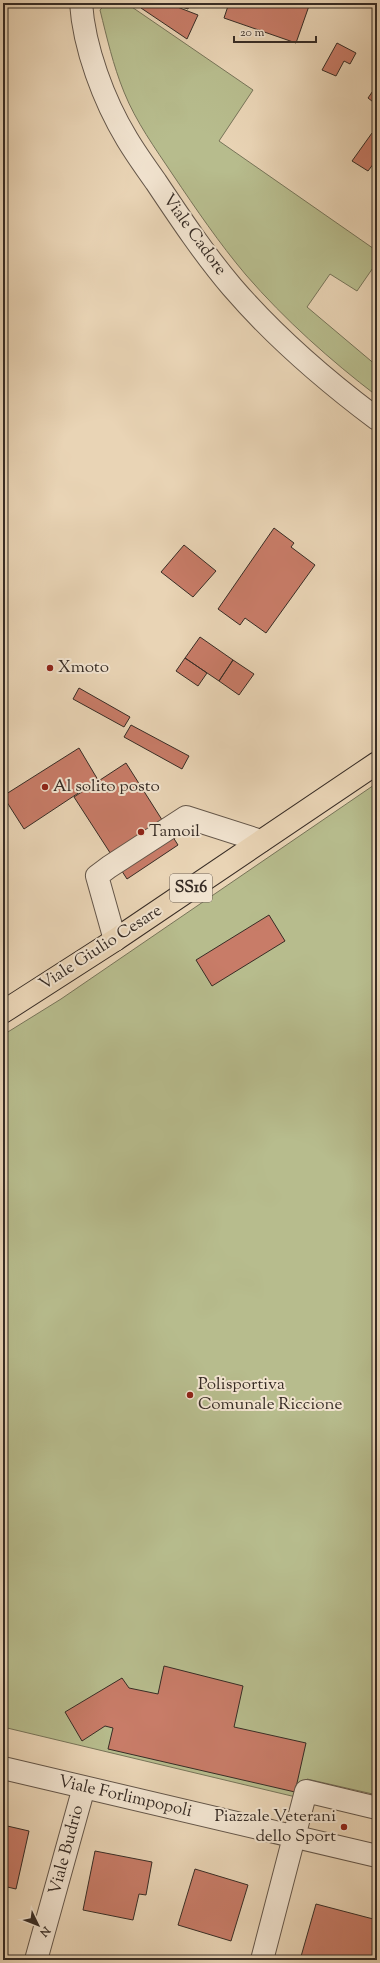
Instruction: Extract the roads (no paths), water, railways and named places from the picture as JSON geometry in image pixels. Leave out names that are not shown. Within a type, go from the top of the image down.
[{"type":"main road","name":"Viale Giulio Cesare","points":[[3,1012],[115,940],[377,763]]},
{"type":"street","name":"Viale Cadore","points":[[81,3],[93,61],[107,100],[127,139],[187,229],[233,287],[280,337],[329,383],[377,419]]},
{"type":"street","points":[[115,940],[96,876],[108,867],[186,817],[261,841]]},
{"type":"street","name":"Viale Forlimpopoli","points":[[3,1768],[377,1856]]},
{"type":"street","name":"Viale Budrio","points":[[36,1960],[84,1787]]},
{"type":"street","points":[[262,1960],[306,1791],[377,1808]]},
{"type":"place","name":"Xmoto","points":[[50,668]]},
{"type":"place","name":"Al solito posto","points":[[45,787]]},
{"type":"place","name":"Tamoil","points":[[141,832]]},
{"type":"place","name":"Polisportiva Comunale Riccione","points":[[190,1395]]},
{"type":"place","name":"Piazzale Veterani dello Sport","points":[[344,1827]]}]
